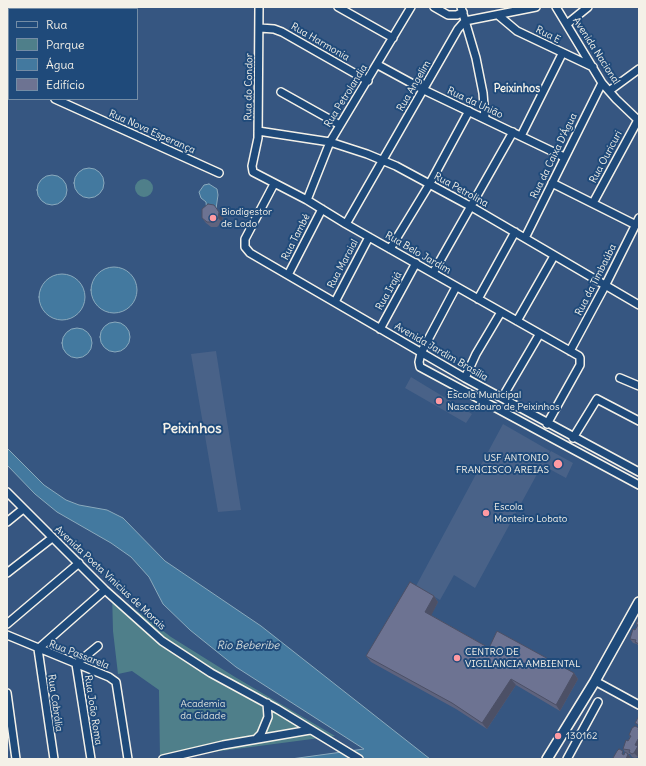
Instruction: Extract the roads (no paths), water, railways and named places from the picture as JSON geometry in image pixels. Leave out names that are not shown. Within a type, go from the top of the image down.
[{"type":"main road","points":[[547,759],[595,681],[639,602]]},
{"type":"street","name":"Rua do Condor","points":[[252,166],[258,147],[259,7]]},
{"type":"street","points":[[338,7],[393,38]]},
{"type":"street","name":"Rua Petrolandia","points":[[307,200],[330,142],[378,65],[411,7]]},
{"type":"street","points":[[434,7],[448,15],[457,15],[462,10],[476,58],[483,93],[485,118]]},
{"type":"street","points":[[465,21],[536,7]]},
{"type":"street","name":"Avenida Nacional","points":[[556,7],[602,83],[638,120]]},
{"type":"street","points":[[567,24],[588,7]]},
{"type":"street","name":"Rua E","points":[[498,14],[513,29],[562,54],[593,67]]},
{"type":"street","name":"Rua Angelim","points":[[346,224],[458,29],[465,21]]},
{"type":"street","name":"Rua Harmonia","points":[[260,28],[274,29],[282,32],[368,81]]},
{"type":"street","points":[[521,136],[562,54]]},
{"type":"street","name":"Rua da União","points":[[378,65],[424,90],[564,157]]},
{"type":"street","points":[[609,90],[639,69]]},
{"type":"street","name":"Rua da Caixa D'Água","points":[[525,238],[602,83]]},
{"type":"street","points":[[282,92],[340,125]]},
{"type":"street","name":"Rua Nova Esperança","points":[[57,100],[219,173]]},
{"type":"street","points":[[390,249],[429,185],[469,111]]},
{"type":"street","name":"Rua Ouricuri","points":[[593,203],[638,120]]},
{"type":"street","name":"Rua Petrolina","points":[[258,131],[330,142],[382,160],[470,206],[639,305]]},
{"type":"street","points":[[433,273],[513,132]]},
{"type":"street","name":"Rua Belo Jardim","points":[[252,166],[252,171],[256,174],[307,200],[346,224],[433,273],[456,288],[502,312],[539,335],[579,356],[580,365],[548,424]]},
{"type":"street","points":[[552,183],[593,203],[637,221]]},
{"type":"street","name":"Avenida Jardim Brasília","points":[[274,184],[245,239],[245,246],[250,253],[420,353],[573,438],[639,472]]},
{"type":"street","name":"Rua També","points":[[288,275],[322,209]]},
{"type":"street","name":"Rua da Timbaúba","points":[[570,351],[605,286],[637,221]]},
{"type":"street","points":[[478,299],[515,232]]},
{"type":"street","name":"Rua Maraial","points":[[335,302],[369,237]]},
{"type":"street","points":[[517,321],[554,256]]},
{"type":"street","name":"Rua Irajá","points":[[380,329],[416,263]]},
{"type":"street","points":[[420,353],[456,288]]},
{"type":"street","points":[[465,378],[476,354],[502,312]]},
{"type":"street","points":[[502,398],[539,335]]},
{"type":"street","name":"Avenida Jardim Brasília","points":[[420,353],[418,362],[421,368],[639,486]]},
{"type":"street","points":[[620,378],[639,386]]},
{"type":"street","points":[[573,438],[597,399],[637,420]]},
{"type":"street","name":"Avenida Poeta Vinicius de Morais","points":[[7,492],[105,590],[162,641],[359,759]]},
{"type":"street","points":[[7,522],[23,509]]},
{"type":"street","points":[[7,573],[52,538]]},
{"type":"street","points":[[7,624],[79,564]]},
{"type":"street","points":[[38,649],[105,590]]},
{"type":"street","name":"Rua Passarela","points":[[7,635],[38,649],[110,677],[116,682],[128,759]]},
{"type":"street","points":[[76,664],[98,646]]},
{"type":"street","name":"Rua Cabrália","points":[[38,649],[54,759]]},
{"type":"street","name":"Rua João Roma","points":[[76,664],[91,759]]},
{"type":"street","points":[[595,681],[639,705]]},
{"type":"street","points":[[7,693],[16,759]]},
{"type":"street","points":[[567,759],[598,702]]},
{"type":"street","points":[[257,738],[261,734],[268,717],[266,703]]},
{"type":"street","points":[[163,759],[257,738],[313,731]]},
{"type":"water","points":[[8,16],[7,58],[7,20]]},
{"type":"water","points":[[89,168],[100,172],[104,183],[100,194],[89,198],[78,194],[74,183],[78,172]]},
{"type":"water","points":[[52,175],[63,179],[67,190],[63,201],[52,205],[41,201],[37,190],[41,179]]},
{"type":"water","name":"Biodigestor de Lodo","points":[[209,184],[217,189],[218,195],[216,209],[207,212],[206,202],[201,198],[199,192],[204,185]]},
{"type":"water","points":[[110,267],[118,267],[127,271],[133,277],[137,290],[133,303],[127,309],[118,313],[110,313],[101,309],[95,303],[91,294],[91,286],[95,277],[101,271]]},
{"type":"water","points":[[57,274],[67,274],[75,278],[81,284],[85,292],[85,302],[81,310],[75,316],[67,320],[57,320],[49,316],[43,310],[39,302],[39,292],[43,284],[49,278]]},
{"type":"water","points":[[115,322],[126,326],[130,337],[126,348],[115,352],[104,348],[100,337],[104,326]]},
{"type":"water","points":[[77,328],[88,332],[92,343],[88,354],[77,358],[66,354],[62,343],[66,332]]},
{"type":"water","name":"Rio Beberibe","points":[[7,448],[44,485],[66,500],[79,505],[107,510],[123,518],[165,561],[261,626],[430,759],[291,759],[364,749],[236,667],[190,630],[163,604],[149,577],[131,557],[111,543],[57,512],[35,494],[7,465]]},
{"type":"place","name":"Biodigestor de Lodo","points":[[213,218]]},
{"type":"place","name":"Escola Municipal Nascedouro de Peixinhos","points":[[439,401]]},
{"type":"place","name":"USF ANTONIO FRANCISCO AREIAS","points":[[558,464]]},
{"type":"place","name":"Escola Monteiro Lobato","points":[[486,513]]},
{"type":"place","name":"CENTRO DE VIGILANCIA AMBIENTAL","points":[[457,658]]},
{"type":"place","name":"130162","points":[[558,736]]},
{"type":"district","name":"Peixinhos","points":[[517,89]]},
{"type":"district","name":"Peixinhos","points":[[192,429]]},
{"type":"park label","name":"Academia da Cidade","points":[[203,710]]}]
